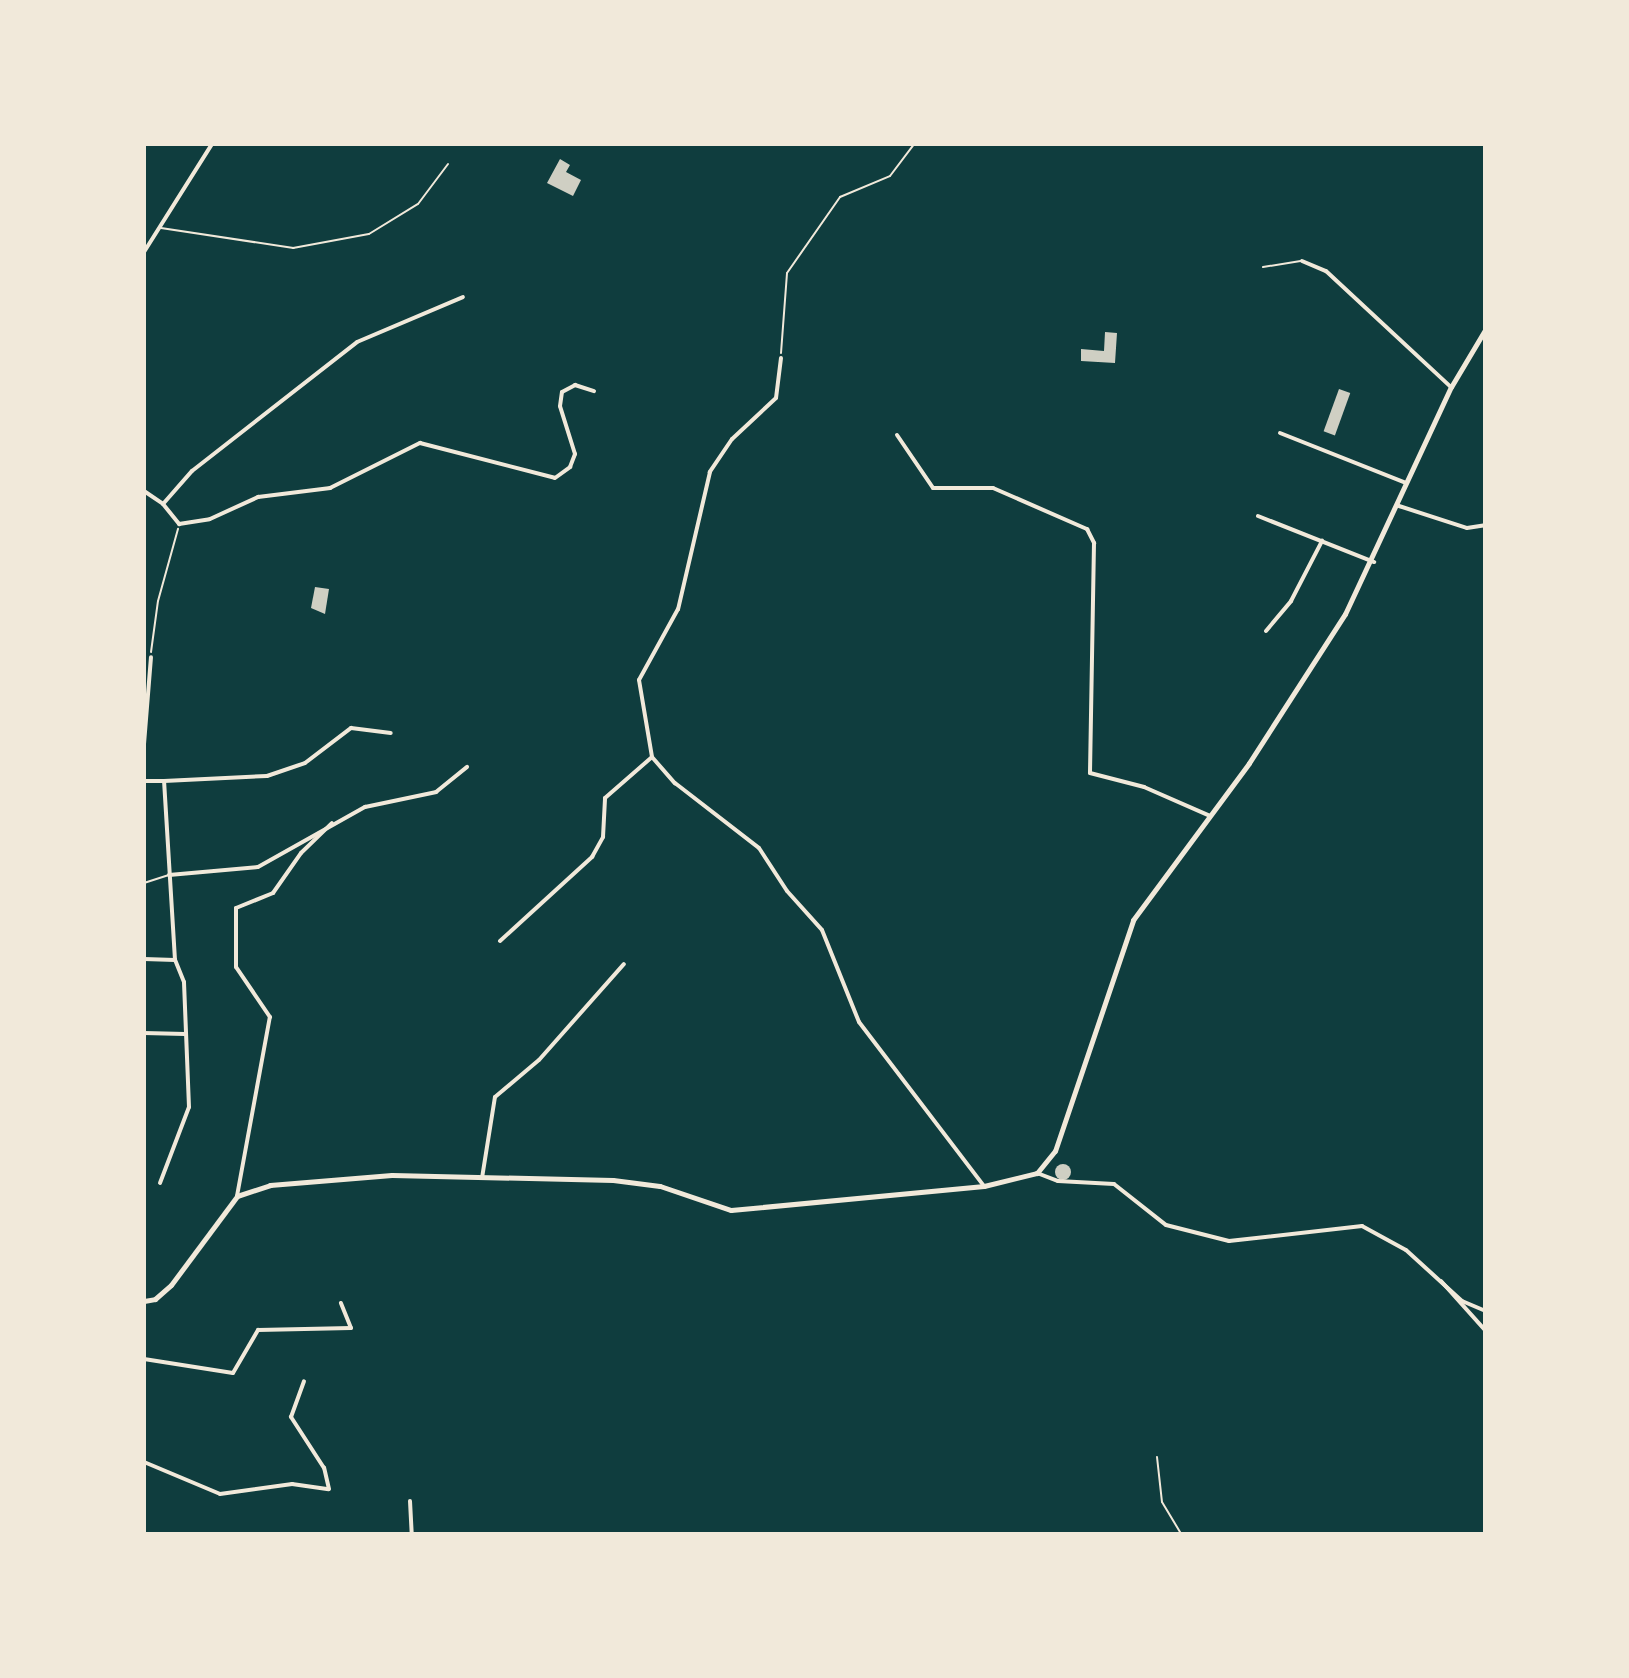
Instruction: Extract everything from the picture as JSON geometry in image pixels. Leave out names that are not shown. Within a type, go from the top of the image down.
[{"type":"street","points":[[144,252],[212,144]]},
{"type":"street","points":[[1302,261],[1326,271],[1451,387]]},
{"type":"street","points":[[163,504],[192,471],[357,342],[463,297]]},
{"type":"street","points":[[1037,1173],[1055,1151],[1128,928],[1291,701],[1374,562],[1451,387],[1485,330]]},
{"type":"street","points":[[781,358],[776,398],[732,439],[710,472],[678,609],[639,680],[652,757],[675,783],[759,848],[787,891],[822,930],[859,1022],[984,1186]]},
{"type":"street","points":[[144,491],[163,504],[179,524],[222,515],[258,497],[330,488],[420,443],[555,478],[570,467],[575,454],[560,406],[562,392],[575,385],[594,391]]},
{"type":"street","points":[[1280,433],[1408,484]]},
{"type":"street","points":[[897,435],[933,488],[993,488],[1087,529],[1094,543],[1090,773],[1144,787],[1210,816]]},
{"type":"street","points":[[144,499],[152,496]]},
{"type":"street","points":[[1399,506],[1467,528],[1485,525]]},
{"type":"street","points":[[1258,516],[1374,562]]},
{"type":"street","points":[[1266,631],[1291,601],[1322,541]]},
{"type":"street","points":[[144,744],[151,657]]},
{"type":"street","points":[[144,781],[267,776],[305,763],[351,728],[391,733]]},
{"type":"street","points":[[500,941],[592,857],[603,837],[605,798],[652,757]]},
{"type":"street","points":[[169,875],[258,867],[365,807],[436,792],[467,767]]},
{"type":"street","points":[[160,1183],[189,1107],[184,982],[175,960],[164,781]]},
{"type":"street","points":[[144,1301],[159,1297],[171,1285],[237,1196],[270,1017],[236,967],[236,908],[273,893],[301,853],[332,823]]},
{"type":"street","points":[[144,959],[175,960]]},
{"type":"street","points":[[482,1178],[495,1097],[539,1060],[624,964]]},
{"type":"street","points":[[144,1033],[185,1034]]},
{"type":"street","points":[[237,1196],[258,1187],[380,1176],[482,1178],[649,1183],[731,1210],[984,1186],[1037,1173],[1058,1181],[1114,1184],[1166,1225],[1229,1241],[1362,1226],[1406,1250],[1462,1301],[1485,1311]]},
{"type":"street","points":[[1440,1279],[1485,1330]]},
{"type":"street","points":[[144,1359],[233,1373],[258,1330],[351,1328],[341,1303]]},
{"type":"street","points":[[144,1462],[220,1494],[292,1484],[329,1489],[324,1468],[291,1417],[304,1381]]},
{"type":"street","points":[[410,1501],[412,1534]]},
{"type":"lane","points":[[160,228],[293,248],[369,234],[418,204],[448,164]]},
{"type":"lane","points":[[1263,267],[1302,261]]},
{"type":"lane","points":[[144,883],[169,875]]},
{"type":"lane","points":[[1157,1457],[1162,1502],[1181,1534]]},
{"type":"path","points":[[781,358],[787,273],[840,197],[890,176],[914,144]]},
{"type":"path","points":[[151,657],[158,601],[179,524]]},
{"type":"building","points":[[560,159],[570,165],[566,172],[581,180],[573,196],[547,183]]},
{"type":"building","points":[[1105,332],[1117,333],[1115,363],[1081,361],[1081,349],[1104,351]]},
{"type":"building","points":[[1339,389],[1350,393],[1335,435],[1324,431]]},
{"type":"building","points":[[315,587],[329,589],[325,614],[311,608]]},
{"type":"building","points":[[1060,1164],[1066,1164],[1071,1172],[1069,1178],[1060,1180],[1055,1175],[1055,1169]]}]
